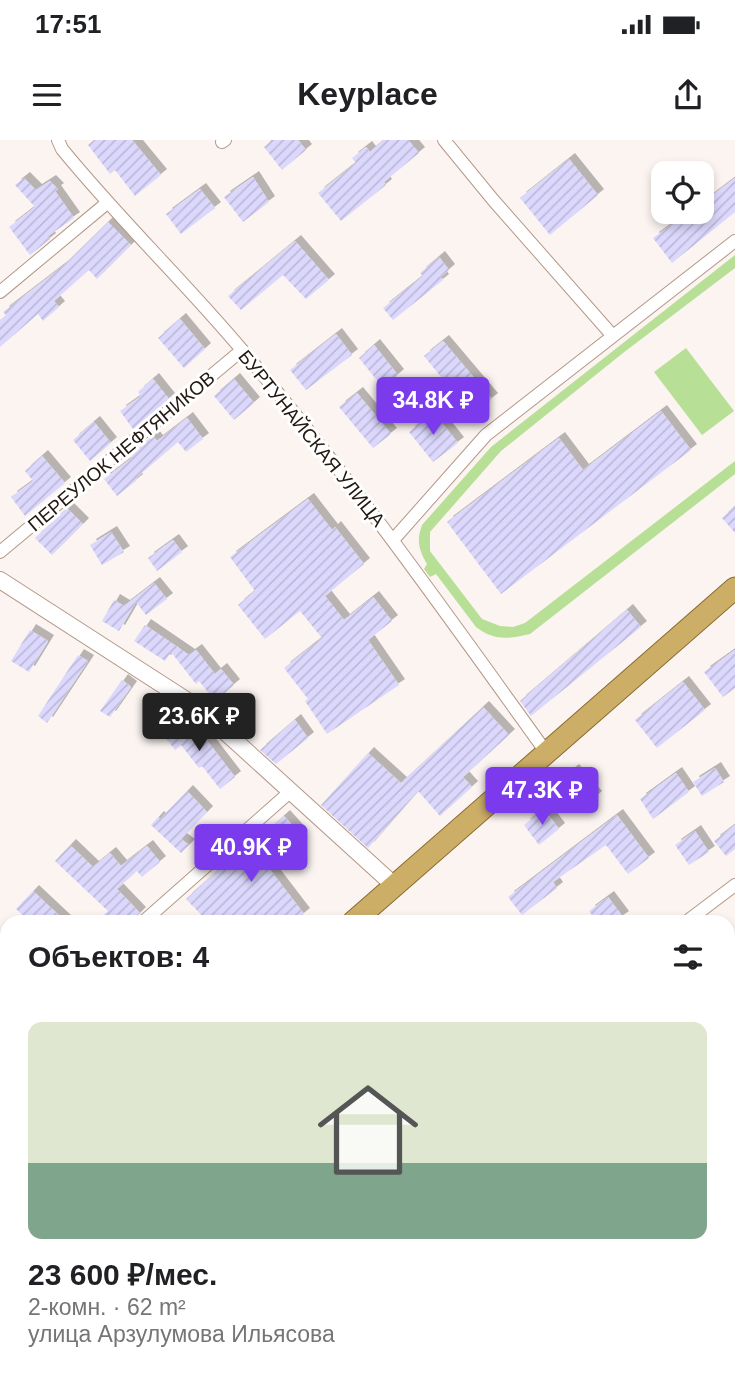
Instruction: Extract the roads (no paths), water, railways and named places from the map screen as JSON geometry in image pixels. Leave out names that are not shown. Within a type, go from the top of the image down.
[{"type":"highway","points":[[368,915],[546,752],[735,588]]},
{"type":"street","name":"БУРТУНАЙСКАЯ УЛИЦА","points":[[58,140],[62,149],[107,204],[242,350],[393,540],[546,752]]},
{"type":"street","points":[[444,140],[612,335]]},
{"type":"street","points":[[0,292],[107,204]]},
{"type":"street","points":[[393,540],[486,435],[735,241]]},
{"type":"street","name":"ПЕРЕУЛОК НЕФТЯНИКОВ","points":[[0,552],[242,350]]},
{"type":"street","points":[[0,580],[200,709],[396,887]]},
{"type":"street","points":[[151,915],[291,792]]},
{"type":"street","points":[[695,915],[735,885]]}]
